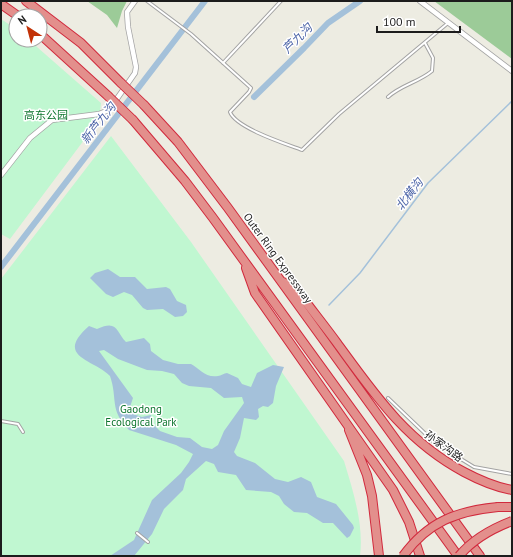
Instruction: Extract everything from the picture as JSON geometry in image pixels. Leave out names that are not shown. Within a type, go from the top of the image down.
[{"type":"highway","name":"Outer Ring Expressway","points":[[26,1],[81,42],[144,105],[178,142],[480,556]]},
{"type":"highway","points":[[48,41],[133,120],[185,182],[458,556],[475,540],[489,531],[512,521]]},
{"type":"highway","points":[[243,260],[255,293],[349,425],[393,490],[409,522],[420,556]]},
{"type":"highway","points":[[280,281],[297,290],[390,414],[420,443],[450,464],[474,477],[501,488],[512,490]]},
{"type":"highway","points":[[349,425],[349,433],[367,475],[372,496],[379,556]]},
{"type":"highway","points":[[403,556],[414,540],[434,524],[474,509],[512,507]]},
{"type":"street","points":[[1,175],[30,138],[52,120],[99,114],[113,107],[135,73],[136,67],[128,27],[127,12],[135,1]]},
{"type":"street","points":[[420,1],[512,71]]},
{"type":"lane","points":[[147,1],[191,34],[251,88],[230,112],[232,116],[242,125],[302,150],[339,114],[449,23]]},
{"type":"lane","points":[[223,62],[281,1]]},
{"type":"lane","points":[[388,97],[395,91],[423,78],[432,71],[433,58],[425,43]]},
{"type":"lane","name":"孙家沟路","points":[[388,398],[435,442],[474,467],[512,474]]},
{"type":"lane","points":[[1,421],[18,424],[23,432]]},
{"type":"lane","points":[[137,533],[148,542]]},
{"type":"green space","points":[[87,1],[127,1],[122,11],[117,28],[107,15]]},
{"type":"green space","points":[[434,1],[512,1],[512,59]]},
{"type":"green space","name":"高东公园","points":[[1,19],[8,24],[8,48],[38,48],[101,103],[99,120],[10,239],[1,234]]},
{"type":"green space","name":"Gaodong Ecological Park","points":[[111,136],[191,242],[344,461],[357,508],[361,544],[360,556],[1,556],[1,279]]},
{"type":"water","points":[[108,269],[120,277],[135,277],[147,289],[166,287],[170,289],[177,301],[186,305],[187,312],[183,316],[175,317],[163,309],[147,310],[143,308],[132,295],[124,292],[113,297],[106,294],[90,278],[95,273]]},
{"type":"water","points":[[109,325],[113,326],[126,342],[144,338],[150,344],[151,351],[163,360],[178,364],[191,364],[203,373],[210,376],[219,376],[227,373],[238,378],[242,384],[251,387],[257,373],[273,365],[284,367],[276,386],[273,403],[268,407],[263,406],[258,409],[259,417],[256,420],[244,418],[240,438],[234,452],[237,456],[255,463],[275,479],[288,482],[301,477],[311,482],[317,497],[336,504],[353,525],[354,528],[350,536],[347,538],[333,523],[323,523],[307,513],[294,512],[284,504],[279,496],[271,492],[246,490],[236,475],[218,472],[214,464],[206,461],[186,479],[183,490],[164,509],[152,534],[134,556],[110,556],[134,540],[152,500],[181,473],[193,454],[176,445],[129,430],[123,423],[116,410],[110,376],[80,356],[76,351],[75,344],[79,336],[89,326],[97,329]],"holes":[[[104,350],[118,359],[147,370],[162,371],[174,374],[182,383],[189,386],[211,388],[224,398],[242,397],[244,403],[224,431],[218,445],[212,449],[202,447],[190,438],[177,437],[160,431],[152,423],[151,415],[142,417],[133,414],[130,407],[133,398],[99,351]]]},
{"type":"waterway","name":"新芦九沟","points":[[1,267],[205,1]]},
{"type":"waterway","name":"芦九沟","points":[[254,97],[328,23],[360,1]]},
{"type":"waterway","name":"北横沟","points":[[329,305],[360,273],[428,183],[512,101]]}]
